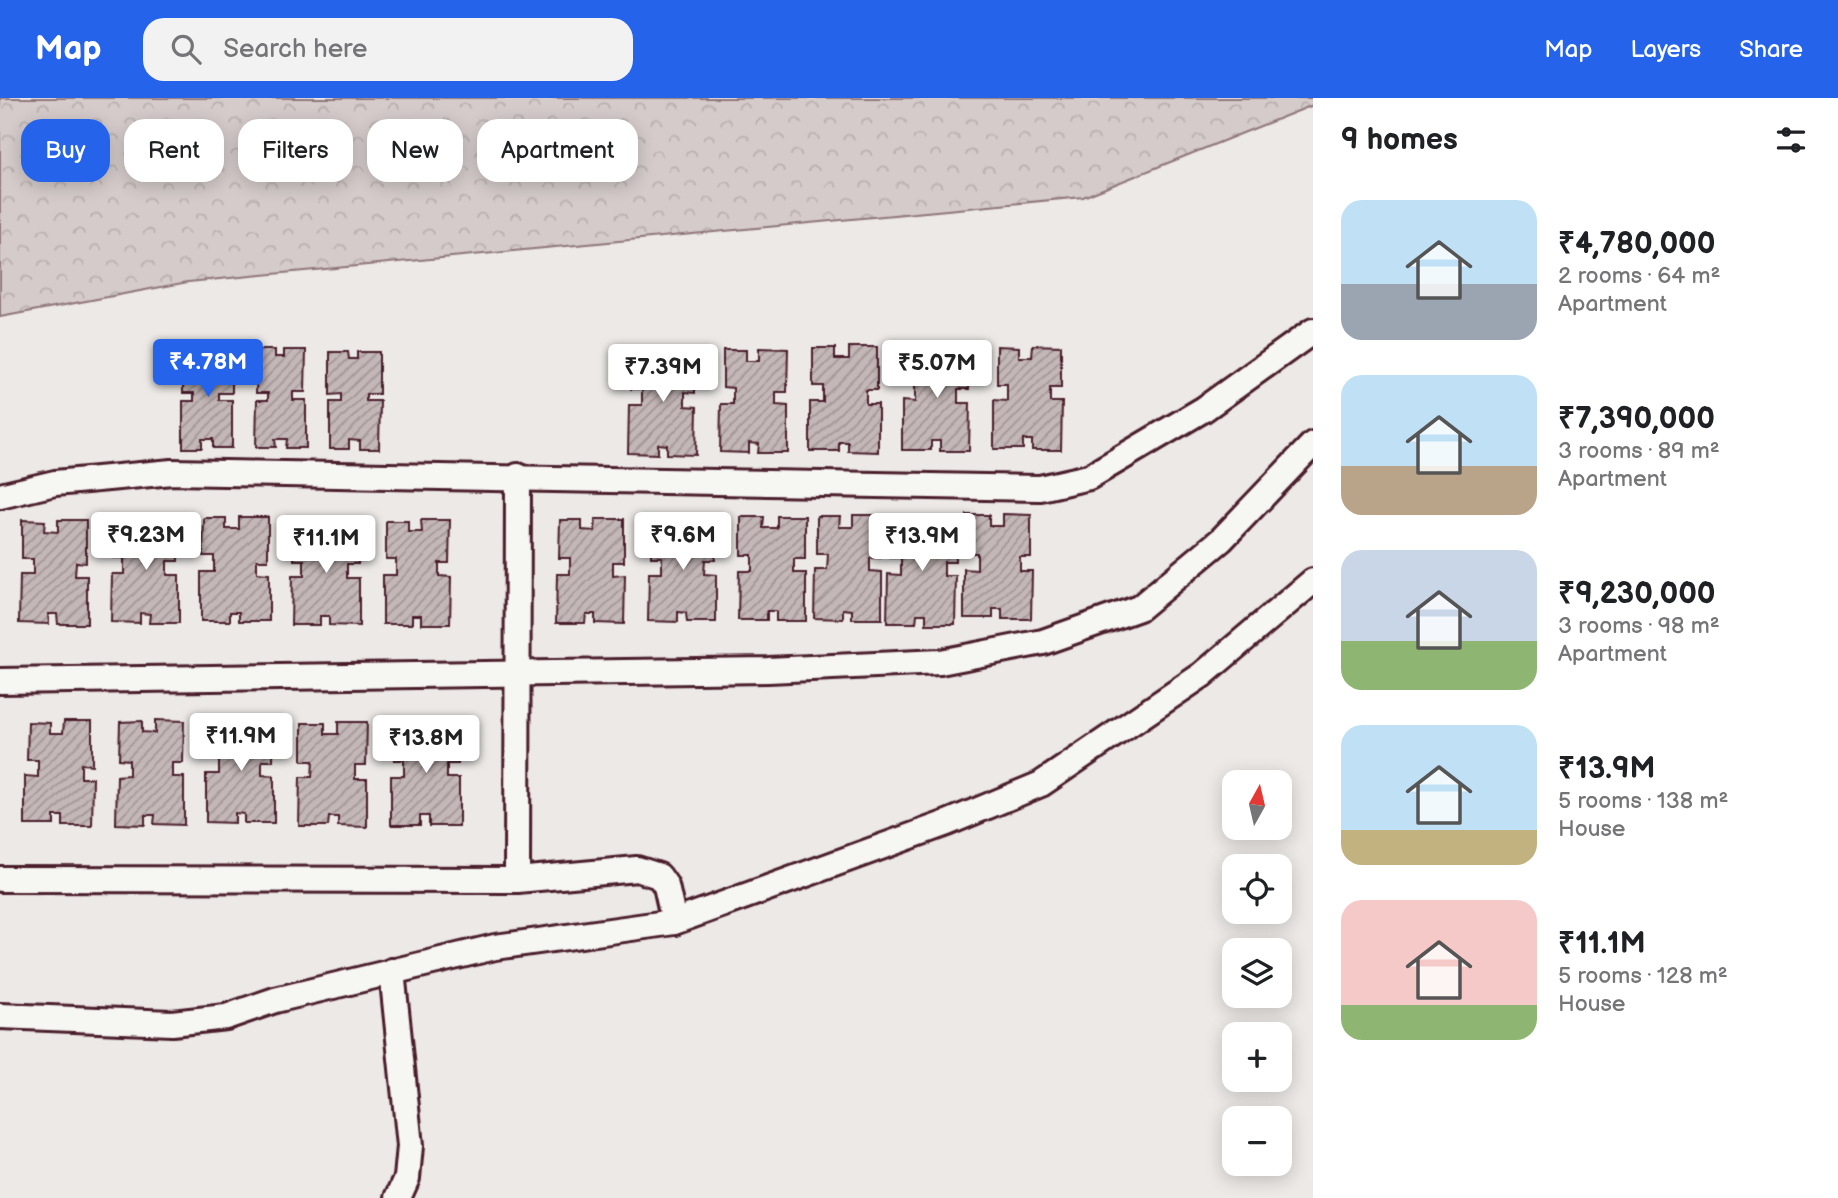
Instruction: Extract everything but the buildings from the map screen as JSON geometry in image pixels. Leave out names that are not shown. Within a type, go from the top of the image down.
[{"type":"street","points":[[0,496],[55,483],[172,472],[518,476],[1040,488],[1089,477],[1204,409],[1313,331]]},
{"type":"street","points":[[0,681],[768,670],[940,662],[1043,642],[1139,608],[1220,540],[1313,444]]},
{"type":"street","points":[[517,880],[518,476]]},
{"type":"street","points":[[0,1016],[172,1023],[226,1017],[275,1000],[495,947],[674,922],[947,823],[1041,784],[1202,675],[1313,581]]},
{"type":"street","points":[[0,879],[517,880],[637,869],[651,871],[666,886],[674,922]]},
{"type":"street","points":[[392,971],[410,1146],[407,1178],[398,1198]]},
{"type":"green space","points":[[0,98],[1313,98],[1313,105],[1083,197],[188,282],[0,317]]}]
